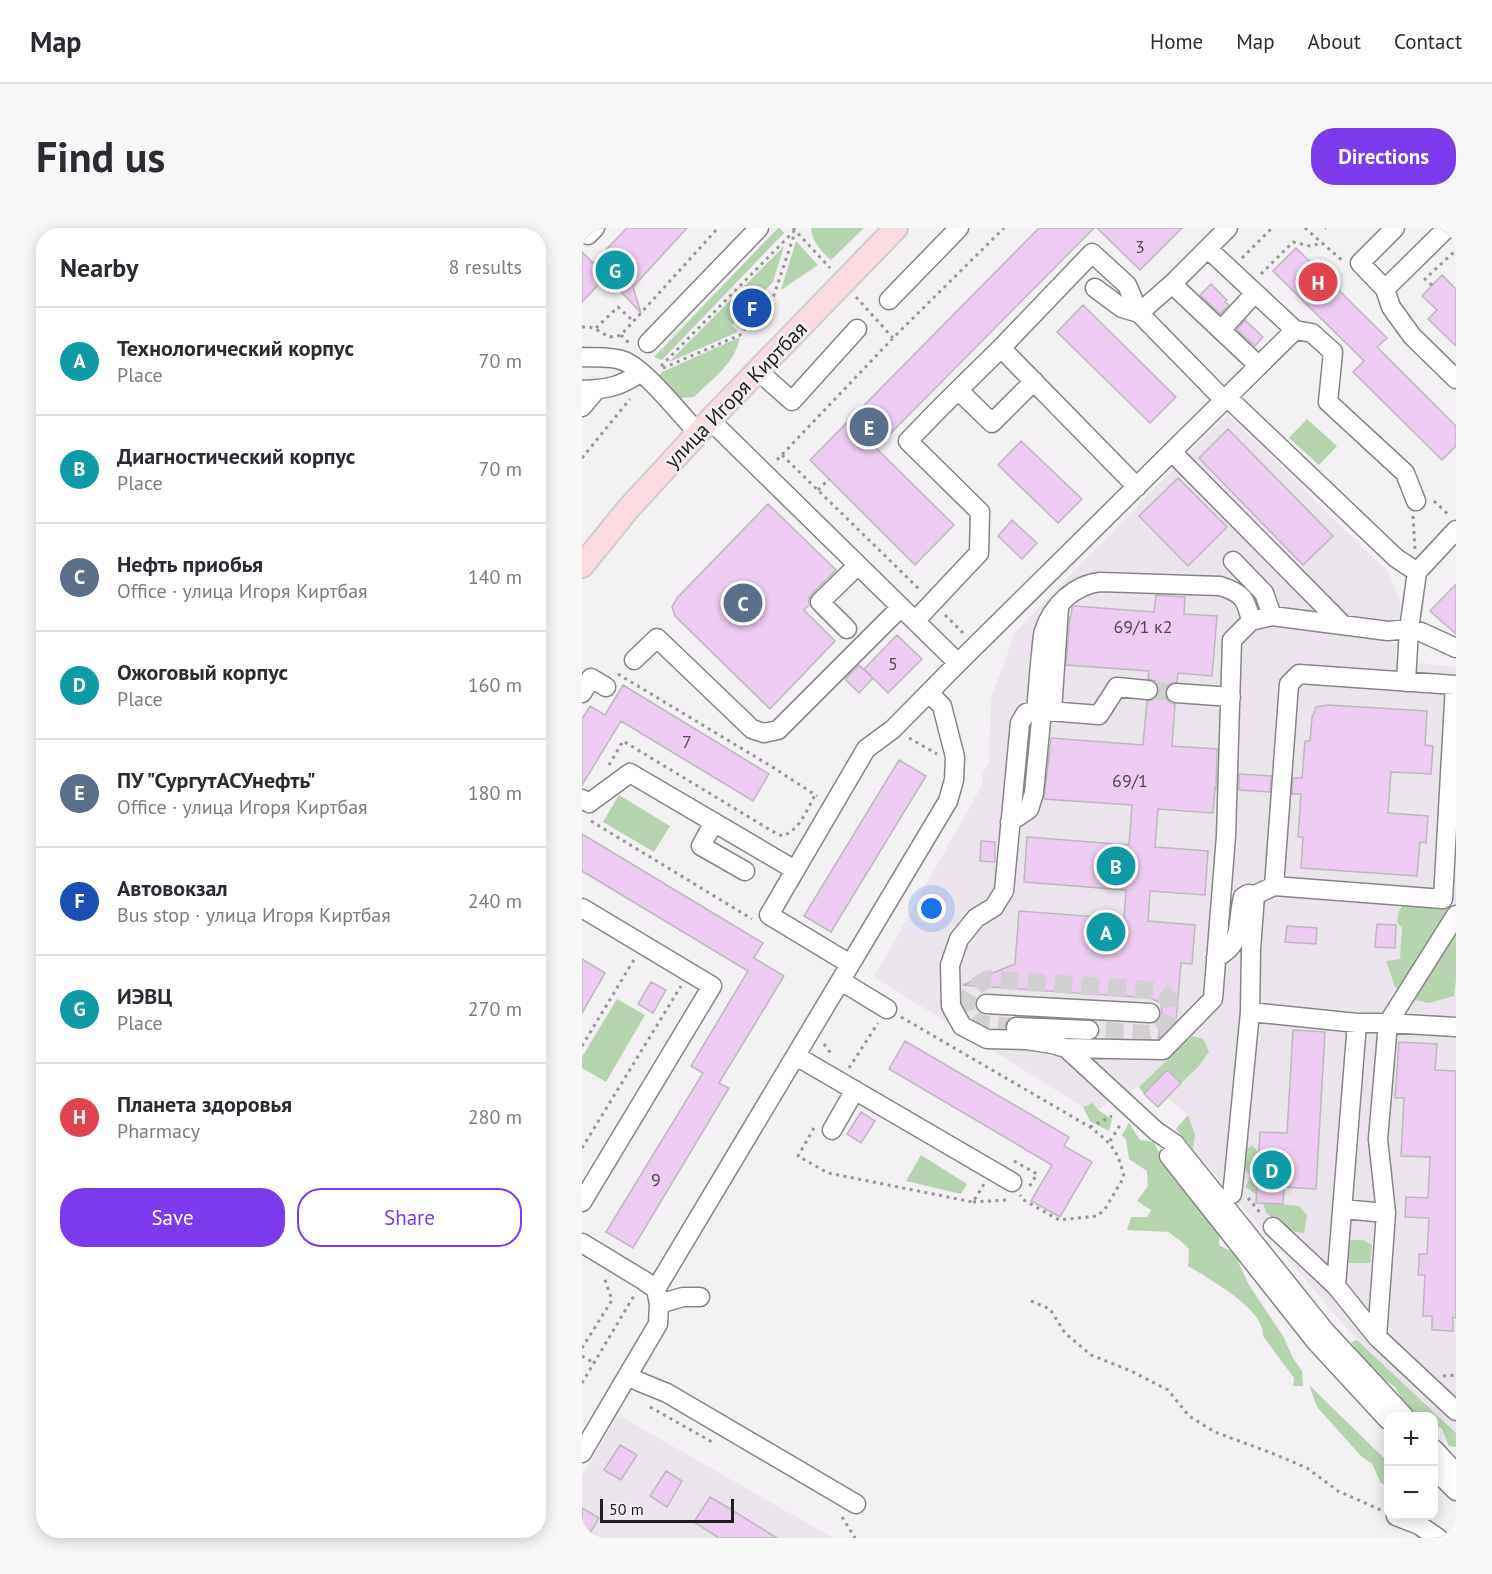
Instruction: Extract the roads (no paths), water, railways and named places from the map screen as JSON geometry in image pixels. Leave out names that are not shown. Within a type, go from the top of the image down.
[{"type":"main road","name":"улица Игоря Киртбая","points":[[582,566],[628,509],[704,426],[896,228]]},
{"type":"lane","points":[[582,230],[588,235],[595,228]]},
{"type":"lane","points":[[648,343],[759,228]]},
{"type":"lane","points":[[889,300],[959,228]]},
{"type":"lane","points":[[1139,313],[1172,284],[1228,228]]},
{"type":"lane","points":[[1395,228],[1360,263],[1385,289],[1391,307],[1412,336],[1456,379]]},
{"type":"lane","points":[[1385,289],[1447,228]]},
{"type":"lane","points":[[1208,249],[1295,330],[1312,333],[1333,352],[1328,402],[1405,473],[1422,498]]},
{"type":"lane","points":[[915,621],[980,553],[980,512],[908,441],[1092,253],[1127,285],[1139,313],[1226,399],[1396,558],[1417,572]]},
{"type":"lane","points":[[1172,284],[1259,366]]},
{"type":"lane","points":[[1095,288],[1122,308],[1139,313]]},
{"type":"lane","points":[[1221,330],[1252,290]]},
{"type":"lane","points":[[758,371],[792,401],[857,329]]},
{"type":"lane","points":[[847,970],[769,915],[866,749],[893,729],[975,645],[1295,330]]},
{"type":"lane","points":[[1001,348],[1137,487]]},
{"type":"lane","points":[[582,357],[622,360],[633,365],[768,478],[958,663]]},
{"type":"lane","points":[[582,407],[590,389],[616,386],[644,375]]},
{"type":"lane","points":[[958,390],[992,423],[1034,381]]},
{"type":"lane","points":[[1172,452],[1343,625]]},
{"type":"lane","points":[[1406,682],[1409,629],[1417,572],[1456,530]]},
{"type":"lane","points":[[1233,561],[1264,593],[1272,616]]},
{"type":"lane","points":[[847,629],[820,602],[858,565]]},
{"type":"lane","points":[[1251,621],[1248,604],[1244,598],[1220,586],[1089,583],[1077,589],[1059,604],[1043,710],[1034,793],[1029,809],[1010,822],[1004,891],[994,907],[976,918],[958,939],[950,965],[951,1006],[962,1026],[987,1039],[1057,1040],[1163,1050],[1213,999],[1226,836],[1232,640],[1251,621],[1272,616],[1388,631],[1409,629],[1456,648]]},
{"type":"lane","points":[[634,660],[657,638],[752,729],[764,734],[778,730],[901,607]]},
{"type":"lane","points":[[1216,958],[1237,941],[1243,897],[1274,886],[1443,899],[1455,685],[1299,674],[1289,684],[1274,886]]},
{"type":"lane","points":[[582,693],[591,678],[611,680]]},
{"type":"lane","points":[[1043,710],[1099,715],[1117,687],[1148,690]]},
{"type":"lane","points":[[583,1448],[658,1324],[653,1291],[948,801],[954,780],[955,757],[942,705],[929,693]]},
{"type":"lane","points":[[1176,693],[1231,697]]},
{"type":"lane","points":[[582,799],[589,803],[630,773],[795,870]]},
{"type":"lane","points":[[714,822],[701,846],[745,871]]},
{"type":"lane","points":[[1233,1185],[1250,1012],[1254,895]]},
{"type":"lane","points":[[582,908],[712,986],[582,1202]]},
{"type":"lane","points":[[1377,1337],[1386,1213],[1377,1139],[1388,1023],[1456,915]]},
{"type":"lane","points":[[847,970],[846,984],[887,1009]]},
{"type":"lane","points":[[986,1004],[1150,1013]]},
{"type":"lane","points":[[1053,1008],[1057,1040]]},
{"type":"lane","points":[[1250,1012],[1357,1023],[1456,1027]]},
{"type":"lane","points":[[1336,1286],[1357,1023]]},
{"type":"lane","points":[[1016,1027],[1057,1040],[1156,1131],[1174,1144],[1325,1331],[1400,1412]]},
{"type":"lane","points":[[1057,1040],[1089,1030]]},
{"type":"lane","points":[[796,1056],[849,1080],[1012,1182]]},
{"type":"lane","points":[[823,1129],[849,1080]]},
{"type":"lane","points":[[1156,1131],[1165,1152],[1316,1342],[1384,1415]]},
{"type":"lane","points":[[1342,1209],[1386,1213]]},
{"type":"lane","points":[[1272,1227],[1336,1286],[1377,1337],[1456,1411]]},
{"type":"lane","points":[[582,1243],[653,1291],[683,1297],[700,1297]]},
{"type":"lane","points":[[627,1376],[667,1393],[856,1504]]},
{"type":"lane","points":[[1438,1453],[1456,1473]]},
{"type":"lane","points":[[1438,1473],[1456,1491]]},
{"type":"lane","points":[[1407,1520],[1438,1538]]},
{"type":"tunnel","points":[[1148,690],[1176,693]]},
{"type":"tunnel","points":[[1016,1027],[989,1025],[974,1020],[967,1009],[969,996],[989,979],[1161,991],[1169,1002],[1167,1022],[1156,1032],[1149,1034],[1089,1030]]},
{"type":"place","name":"ИЭВЦ","points":[[615,270]]},
{"type":"place","name":"Планета здоровья","points":[[1318,282]]},
{"type":"place","name":"Автовокзал","points":[[752,308]]},
{"type":"place","name":"ПУ \"СургутАСУнефть\"","points":[[869,427]]},
{"type":"place","name":"Нефть приобья","points":[[743,603]]},
{"type":"place","name":"Диагностический корпус","points":[[1116,866]]},
{"type":"place","name":"Технологический корпус","points":[[1106,932]]},
{"type":"place","name":"Ожоговый корпус","points":[[1272,1170]]}]
